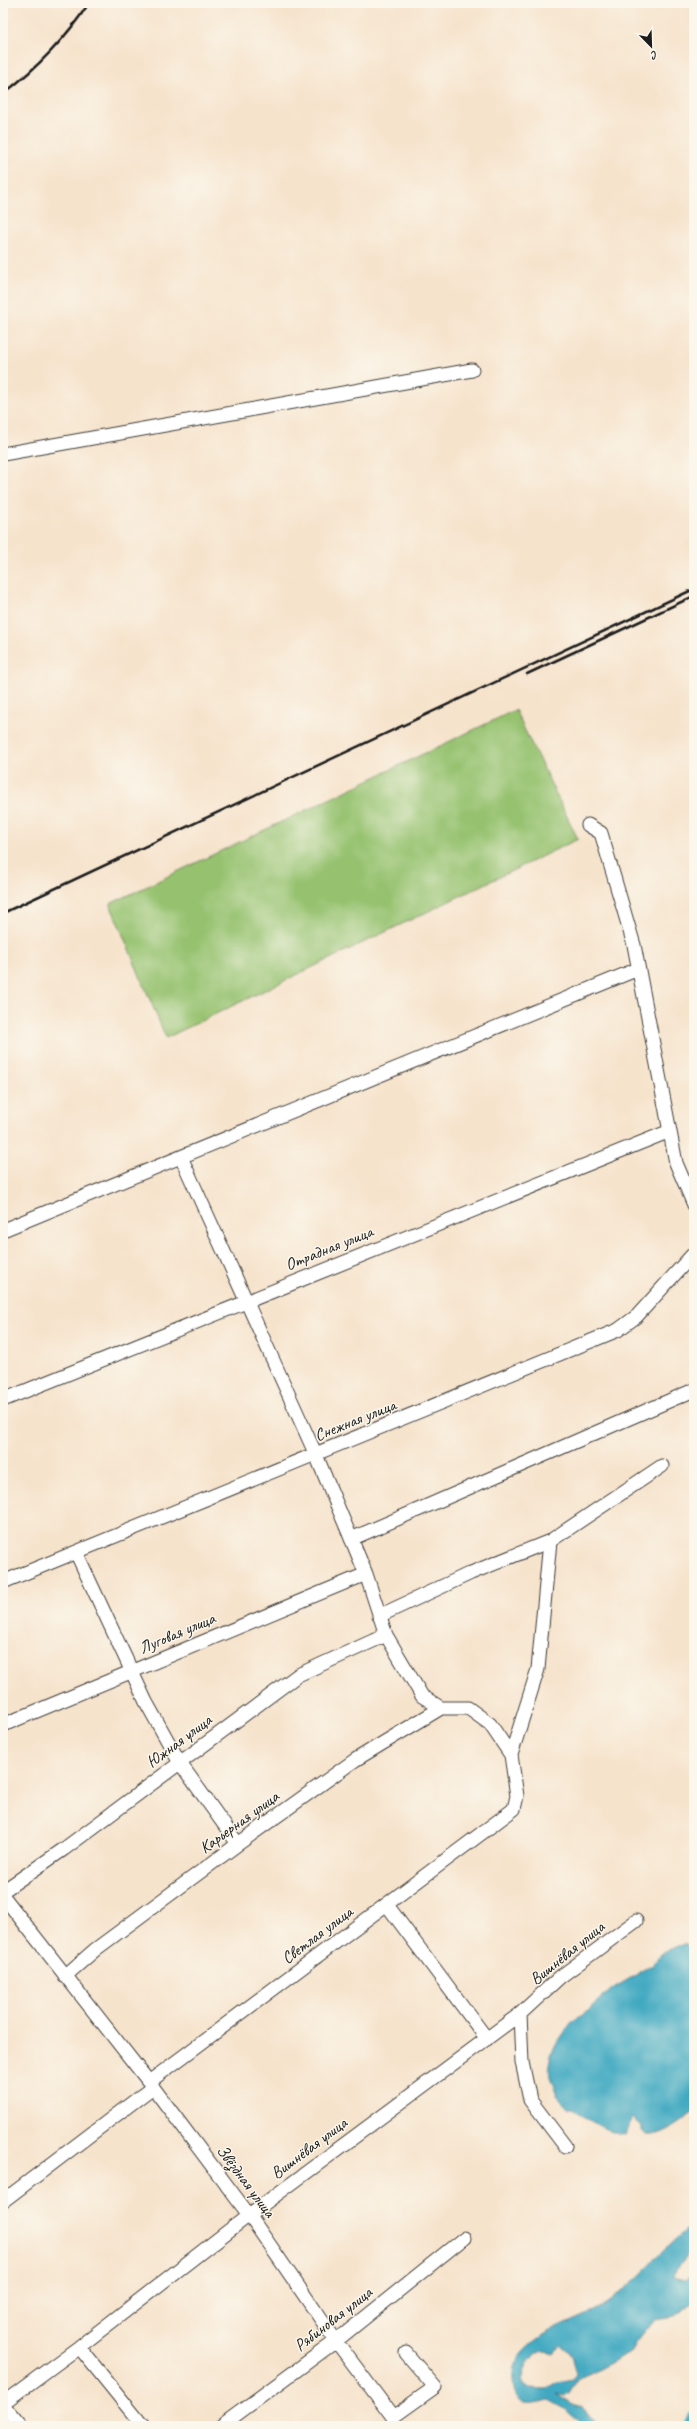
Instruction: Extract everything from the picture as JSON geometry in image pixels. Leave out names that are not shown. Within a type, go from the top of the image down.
[{"type":"street","points":[[3,454],[472,370]]},
{"type":"street","points":[[588,825],[601,833],[634,945],[676,1163],[694,1205]]},
{"type":"street","points":[[3,1230],[638,969]]},
{"type":"street","name":"Отрадная улица","points":[[3,1400],[244,1301],[670,1131]]},
{"type":"street","points":[[181,1157],[244,1301],[316,1455],[366,1574],[386,1635],[422,1696],[441,1708],[468,1708],[490,1724],[511,1755]]},
{"type":"street","name":"Снежная улица","points":[[3,1582],[618,1330],[637,1316],[694,1253]]},
{"type":"street","points":[[351,1539],[694,1390]]},
{"type":"street","points":[[380,1616],[471,1573],[550,1541],[662,1466]]},
{"type":"street","points":[[511,1755],[538,1669],[550,1541]]},
{"type":"street","points":[[76,1552],[133,1671],[146,1702],[180,1763],[238,1844]]},
{"type":"street","name":"Луговая улица","points":[[3,1725],[366,1574]]},
{"type":"street","name":"Южная улица","points":[[3,1891],[180,1763],[298,1675],[386,1635]]},
{"type":"street","name":"Карьерная улица","points":[[65,1976],[96,1949],[355,1760],[441,1708]]},
{"type":"street","name":"Светлая улица","points":[[3,2201],[151,2085],[514,1809],[517,1796],[511,1755]]},
{"type":"street","name":"Звёздная улица","points":[[3,1896],[250,2214],[336,2341],[393,2417],[435,2387],[406,2353]]},
{"type":"street","points":[[387,1906],[487,2039]]},
{"type":"street","name":"Вишнёвая улица","points":[[3,2404],[250,2214],[520,2014],[560,1977],[636,1921]]},
{"type":"street","points":[[520,2014],[522,2062],[530,2100],[565,2146]]},
{"type":"street","name":"Рябиновая улица","points":[[222,2426],[336,2341],[464,2238]]},
{"type":"street","points":[[79,2346],[143,2426]]},
{"type":"street","points":[[3,2404],[20,2426]]},
{"type":"green space","points":[[515,710],[578,839],[166,1038],[110,904]]},
{"type":"water","points":[[684,1943],[694,1949],[694,2112],[672,2128],[659,2134],[646,2135],[642,2131],[642,2126],[633,2118],[624,2135],[605,2129],[574,2108],[568,2108],[557,2096],[548,2070],[551,2055],[555,2046],[571,2023],[588,2011],[612,1989],[654,1964],[660,1954]]},
{"type":"water","points":[[694,2225],[694,2244],[676,2270],[674,2277],[685,2280],[694,2277],[694,2301],[674,2316],[655,2319],[636,2342],[631,2352],[578,2380],[570,2394],[565,2396],[556,2394],[573,2405],[583,2408],[599,2426],[584,2426],[566,2410],[548,2400],[537,2403],[525,2403],[519,2399],[515,2392],[513,2380],[515,2364],[523,2351],[535,2340],[600,2308],[612,2300],[681,2234]],"holes":[[[561,2346],[572,2355],[577,2374],[573,2379],[556,2382],[547,2389],[528,2388],[522,2384],[522,2380],[528,2366],[534,2357],[541,2352],[548,2351],[554,2353]]]},
{"type":"waterway","points":[[691,2426],[694,2419]]},
{"type":"railway","points":[[3,94],[50,52],[89,3]]},
{"type":"railway","points":[[3,913],[694,589]]},
{"type":"railway","points":[[527,674],[694,596]]}]
